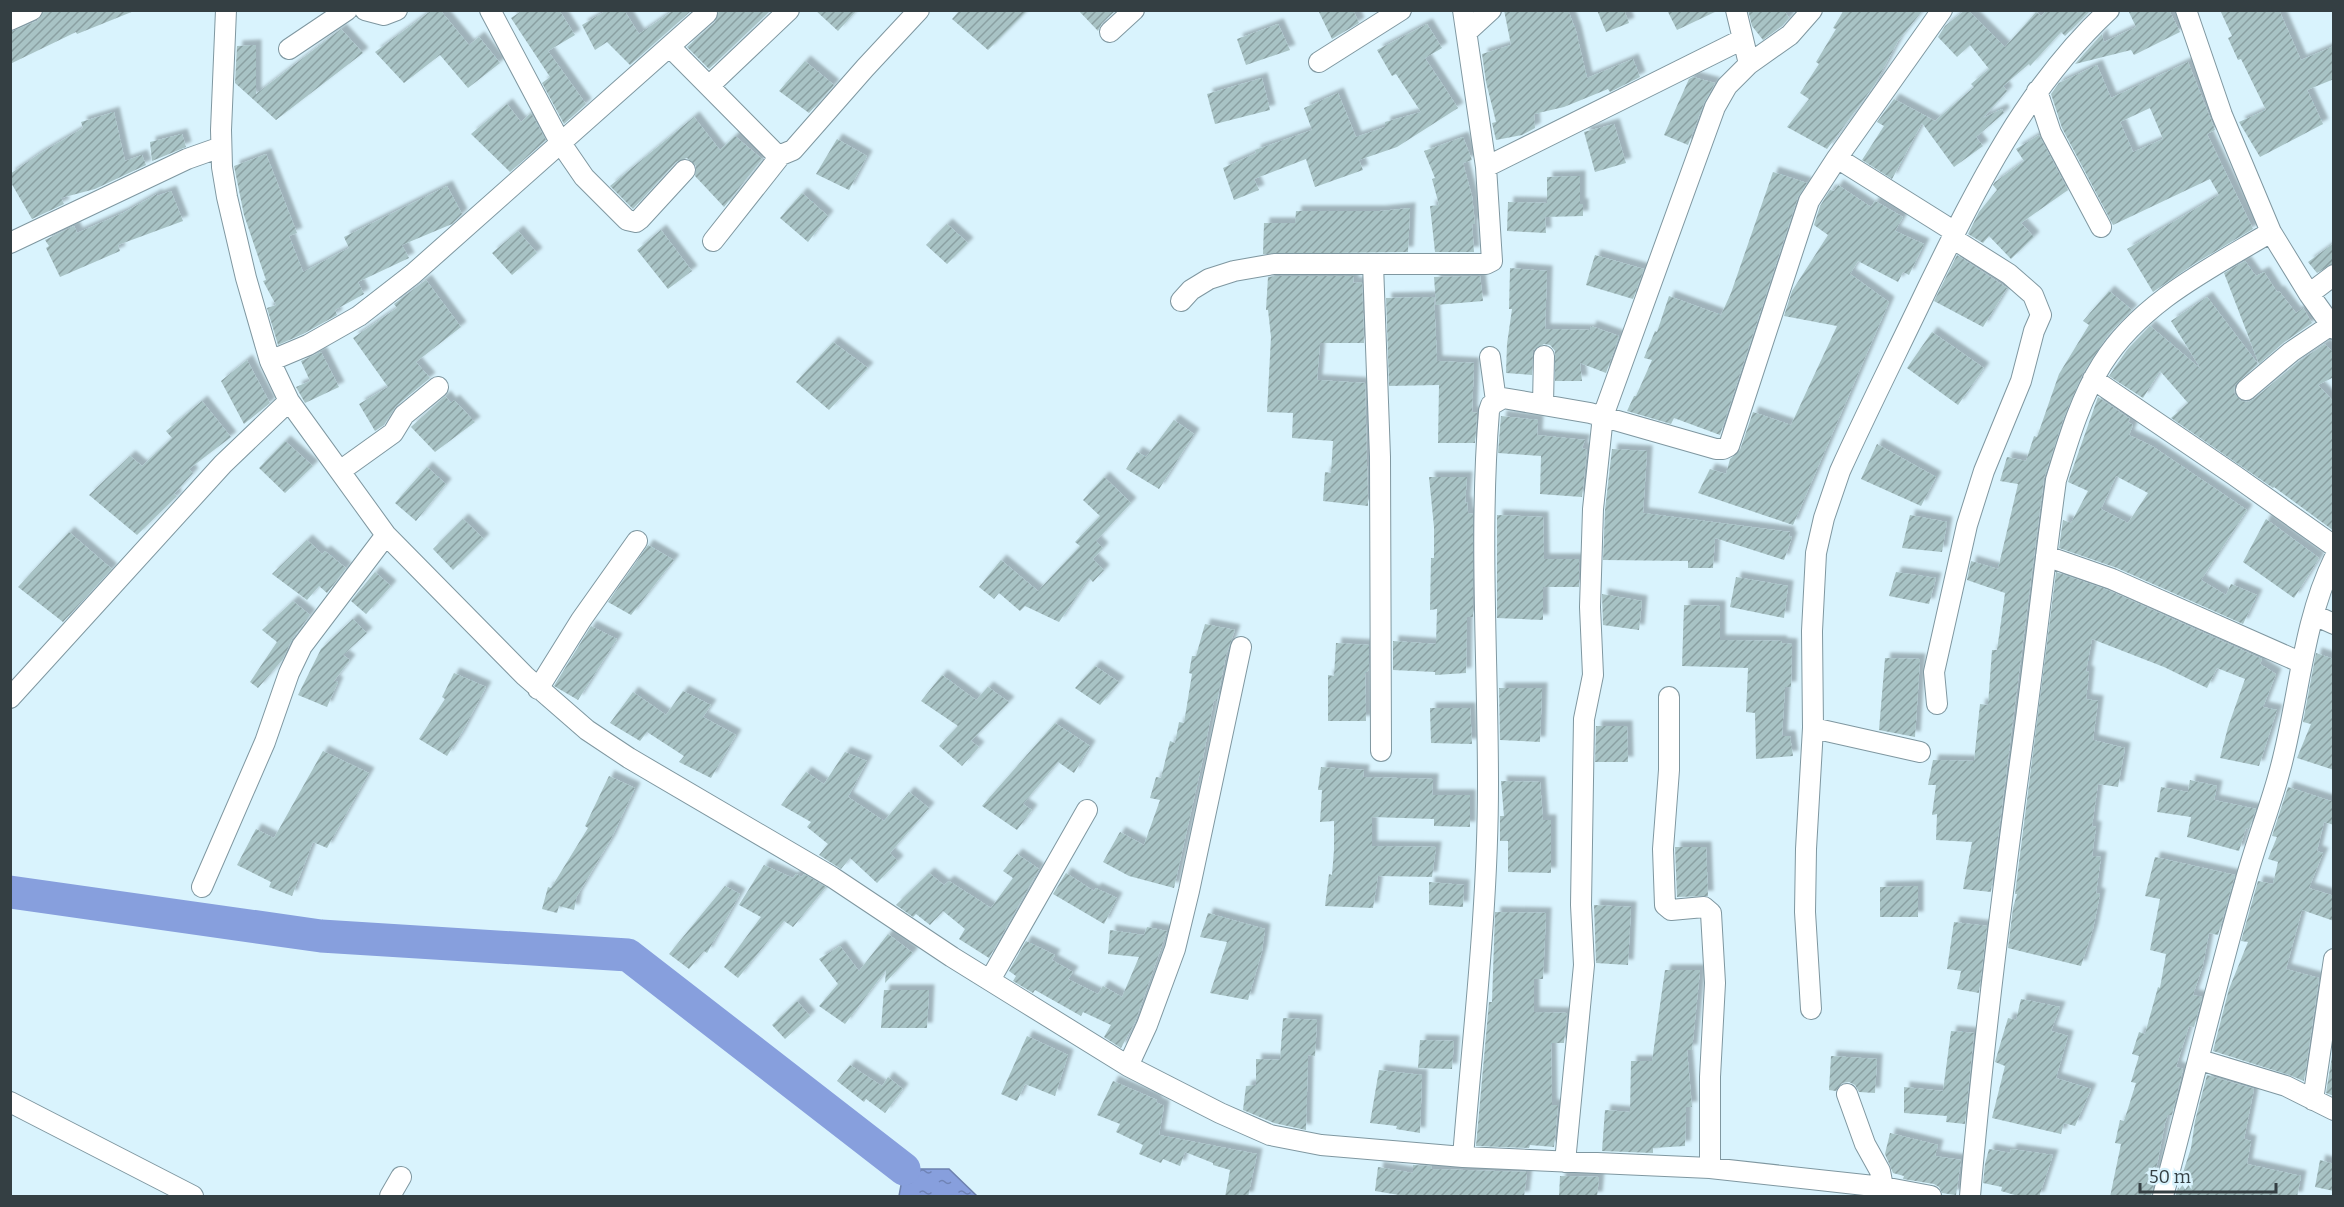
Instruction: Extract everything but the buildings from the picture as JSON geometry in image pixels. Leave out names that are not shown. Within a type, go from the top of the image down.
[{"type":"street","points":[[10,20],[32,10]]},
{"type":"street","points":[[226,10],[221,147],[227,197],[253,307],[270,361],[289,401],[386,535],[538,689],[587,730],[629,758],[855,891],[990,980],[1128,1066],[1220,1113],[1270,1135],[1321,1145],[1463,1156],[1710,1168],[1884,1187],[1931,1197]]},
{"type":"street","points":[[290,49],[347,10]]},
{"type":"street","points":[[365,10],[384,15],[397,10]]},
{"type":"street","points":[[490,10],[560,142],[588,182],[631,222],[640,219],[685,170]]},
{"type":"street","points":[[709,86],[789,10]]},
{"type":"street","points":[[713,242],[781,155],[793,150],[919,10]]},
{"type":"street","points":[[1110,32],[1134,10]]},
{"type":"street","points":[[1319,62],[1401,10]]},
{"type":"street","points":[[1181,301],[1191,290],[1209,279],[1234,271],[1274,264],[1472,264],[1491,262],[1493,259],[1486,167],[1463,10]]},
{"type":"street","points":[[1467,32],[1491,10]]},
{"type":"street","points":[[1736,10],[1749,64]]},
{"type":"street","points":[[1463,1156],[1486,881],[1488,784],[1485,487],[1491,405],[1503,398],[1543,404],[1603,416],[1716,449],[1729,446],[1809,201],[1942,10]]},
{"type":"street","points":[[1811,1009],[1805,912],[1806,849],[1813,728],[1812,631],[1816,553],[1824,518],[1845,461],[1953,235],[2010,130],[2064,56],[2109,10]]},
{"type":"street","points":[[2186,10],[2222,115],[2271,232],[2332,327],[2291,352],[2246,390]]},
{"type":"street","points":[[270,361],[325,336],[379,301],[431,258],[707,13]]},
{"type":"street","points":[[1566,1162],[1584,965],[1581,905],[1584,719],[1593,675],[1590,607],[1593,509],[1603,416],[1715,107],[1727,86],[1749,64],[1779,43],[1800,15]]},
{"type":"street","points":[[1486,167],[1743,39]]},
{"type":"street","points":[[670,47],[775,153],[781,155]]},
{"type":"street","points":[[2037,91],[2051,133],[2101,227]]},
{"type":"street","points":[[10,243],[187,159],[221,147]]},
{"type":"street","points":[[1837,158],[2009,274],[2033,295],[2041,315],[2034,331],[2021,381],[1984,471],[1966,525],[1934,672],[1937,704]]},
{"type":"street","points":[[1970,1197],[1978,1095],[1996,939],[2056,480],[2068,439],[2093,379],[2115,346],[2141,316],[2178,288],[2271,232]]},
{"type":"street","points":[[1374,264],[1380,435],[1381,751]]},
{"type":"street","points":[[2309,294],[2334,275]]},
{"type":"street","points":[[1543,404],[1544,356]]},
{"type":"street","points":[[1490,357],[1496,401]]},
{"type":"street","points":[[2093,379],[2334,546]]},
{"type":"street","points":[[340,471],[393,433],[404,415],[438,387]]},
{"type":"street","points":[[10,698],[223,464],[289,401]]},
{"type":"street","points":[[202,887],[265,742],[289,673],[302,646],[386,535]]},
{"type":"street","points":[[538,689],[581,620],[637,541]]},
{"type":"street","points":[[2046,556],[2112,579],[2302,663]]},
{"type":"street","points":[[2163,1197],[2200,1060],[2216,987],[2245,882],[2280,772],[2314,615],[2334,559]]},
{"type":"street","points":[[2314,615],[2334,624]]},
{"type":"street","points":[[1128,1066],[1147,1025],[1175,949],[1241,647]]},
{"type":"street","points":[[1669,698],[1669,770],[1662,849],[1665,905],[1671,910],[1704,907],[1711,913],[1715,983],[1710,1077],[1710,1168]]},
{"type":"street","points":[[1813,728],[1920,752]]},
{"type":"street","points":[[990,980],[1087,810]]},
{"type":"street","points":[[2313,1100],[2334,959]]},
{"type":"street","points":[[2200,1060],[2275,1083],[2334,1110]]},
{"type":"street","points":[[1847,1094],[1865,1144],[1880,1171],[1884,1187]]},
{"type":"street","points":[[10,1102],[193,1197]]},
{"type":"street","points":[[390,1197],[401,1177]]},
{"type":"water","points":[[904,1169],[949,1169],[977,1196],[899,1196]]},
{"type":"waterway","points":[[10,892],[321,936],[628,955],[904,1169]]}]
